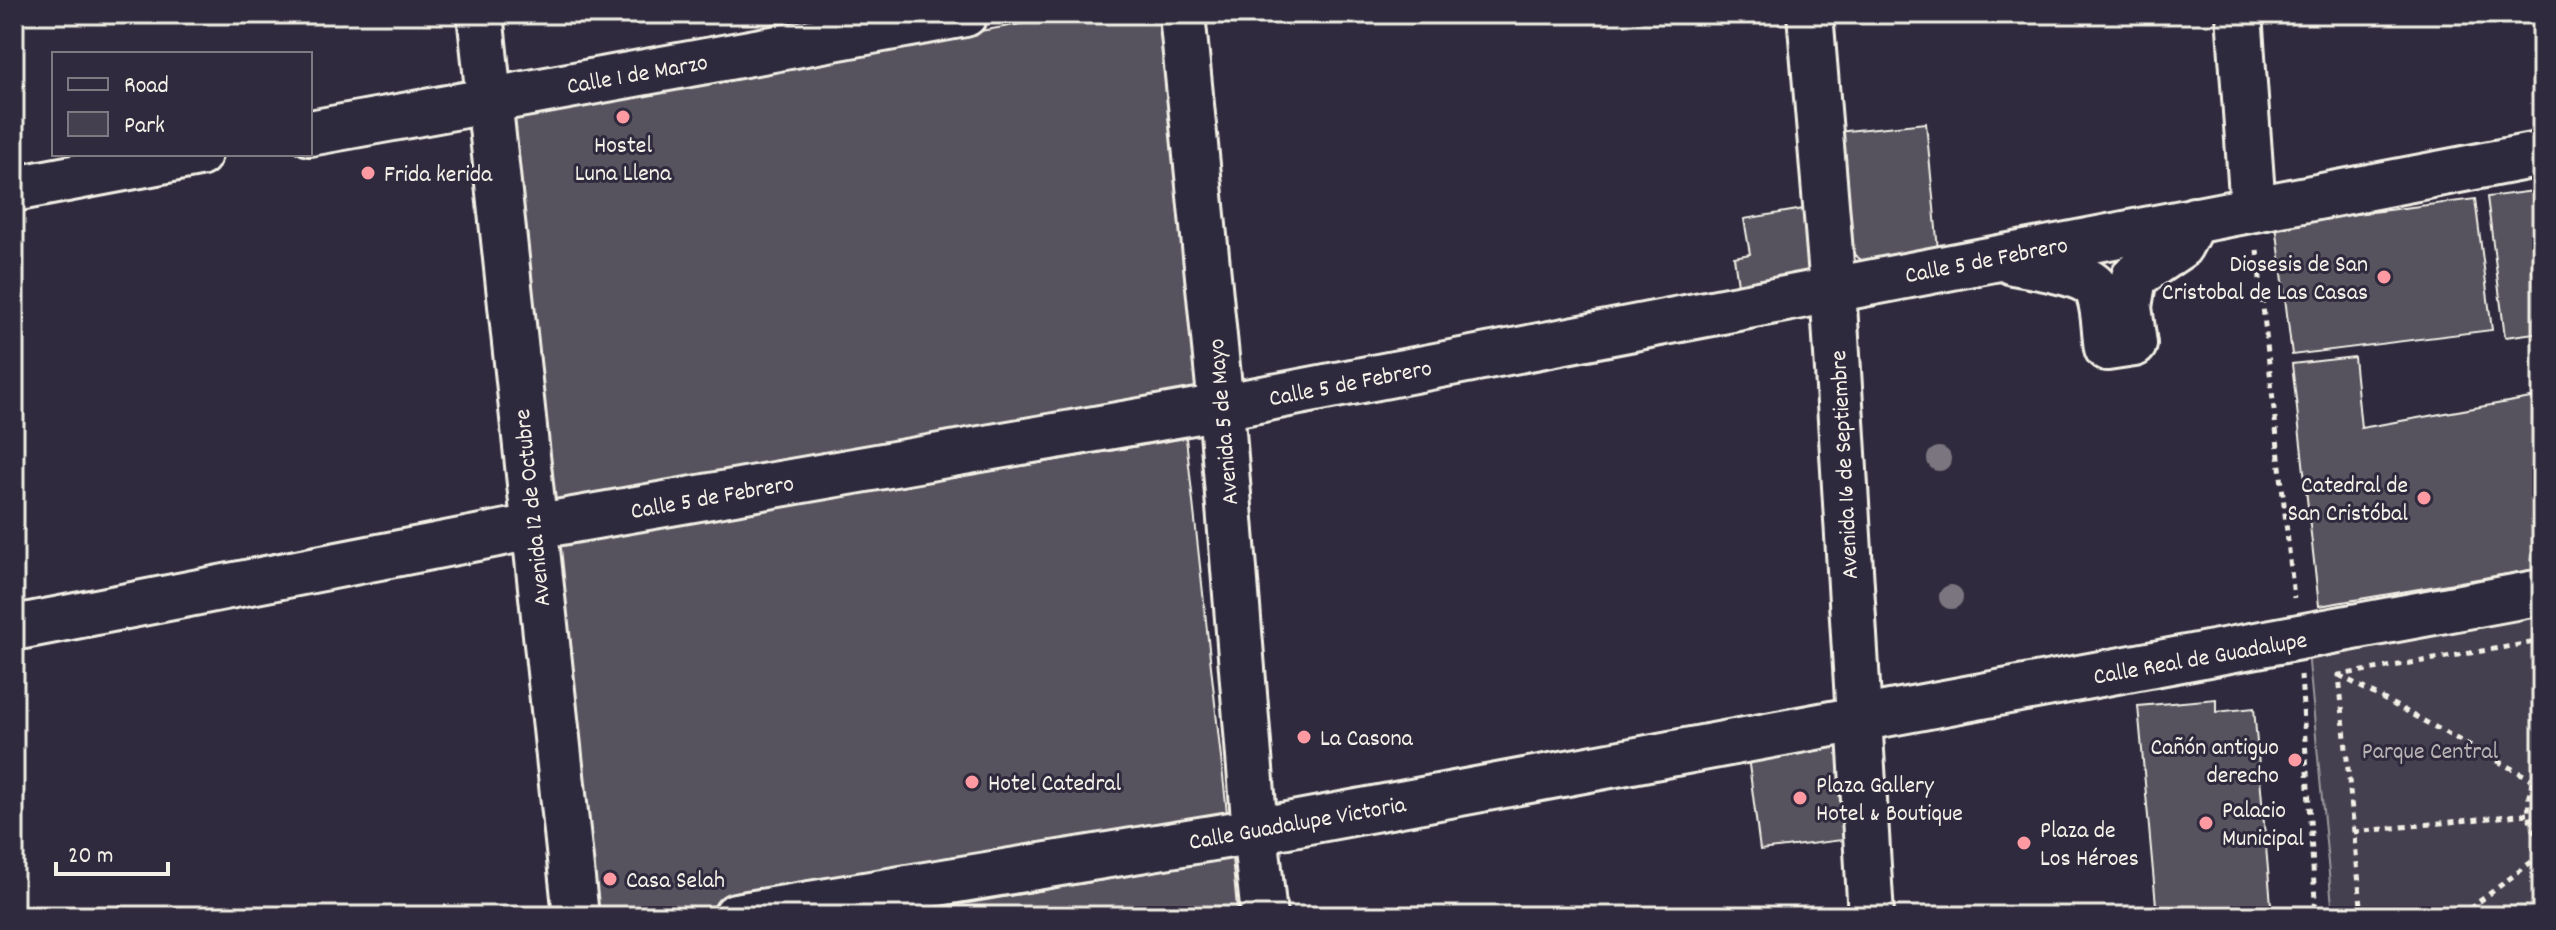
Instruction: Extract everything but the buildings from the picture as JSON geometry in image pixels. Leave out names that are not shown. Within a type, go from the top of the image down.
[{"type":"street","name":"Avenida 12 de Octubre","points":[[480,14],[576,916]]},
{"type":"street","name":"Calle 1 de Marzo","points":[[312,133],[965,14]]},
{"type":"street","name":"Avenida 5 de Mayo","points":[[1182,14],[1221,407],[1264,916]]},
{"type":"street","name":"Avenida 16 de Septiembre","points":[[1810,14],[1833,288],[1871,916]]},
{"type":"street","points":[[2239,14],[2253,209]]},
{"type":"street","name":"Calle 5 de Febrero","points":[[14,628],[533,527],[1221,407],[2542,154]]},
{"type":"street","points":[[14,189],[188,156]]},
{"type":"street","points":[[1991,258],[2057,270],[2092,284],[2115,309],[2134,277],[2180,246],[2194,220]]},
{"type":"street","name":"Calle Real de Guadalupe","points":[[1857,720],[2542,592]]},
{"type":"street","name":"Calle Guadalupe Victoria","points":[[736,916],[1255,831],[1857,720]]},
{"type":"path","points":[[2253,209],[2308,637],[2316,916]]},
{"type":"path","points":[[2308,637],[2339,675],[2531,779]]},
{"type":"path","points":[[2339,675],[2542,641]]},
{"type":"path","points":[[2339,675],[2362,916]]},
{"type":"path","points":[[2460,916],[2542,851],[2531,830],[2528,814],[2531,779],[2542,759]]},
{"type":"path","points":[[2354,832],[2528,814]]},
{"type":"green space","name":"Parque Central","points":[[2542,612],[2542,916],[2333,916],[2308,652]]},
{"type":"place","name":"Hostel Luna Llena","points":[[623,117]]},
{"type":"place","name":"Frida kerida","points":[[368,173]]},
{"type":"place","name":"Diosesis de San Cristobal de Las Casas","points":[[2384,277]]},
{"type":"place","name":"Catedral de San Cristóbal","points":[[2424,498]]},
{"type":"place","name":"La Casona","points":[[1304,737]]},
{"type":"place","name":"Cañón antiguo derecho","points":[[2295,760]]},
{"type":"place","name":"Hotel Catedral","points":[[972,782]]},
{"type":"place","name":"Plaza Gallery Hotel & Boutique","points":[[1800,798]]},
{"type":"place","name":"Palacio Municipal","points":[[2206,823]]},
{"type":"place","name":"Plaza de Los Héroes","points":[[2024,843]]},
{"type":"place","name":"Casa Selah","points":[[610,879]]}]
